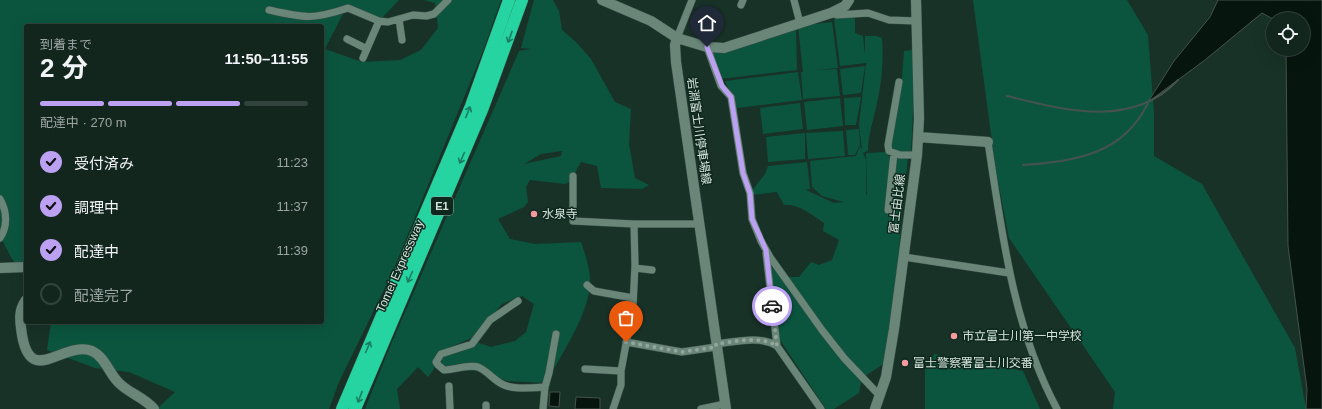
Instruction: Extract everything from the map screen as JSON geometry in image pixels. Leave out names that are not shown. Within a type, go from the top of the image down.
[{"type":"highway","name":"Tomei Expressway","points":[[342,409],[471,106],[509,0]]},
{"type":"highway","name":"Tomei Expressway","points":[[355,409],[482,110],[522,0]]},
{"type":"main road","points":[[602,0],[651,21],[677,38],[707,47],[728,48],[831,13],[845,6],[849,0]]},
{"type":"main road","name":"富士由比線","points":[[876,409],[886,377],[894,329],[918,137],[916,0]]},
{"type":"main road","name":"岩淵富士川停車場線","points":[[677,38],[675,45],[676,62],[716,346],[726,406]]},
{"type":"main road","points":[[918,137],[988,142]]},
{"type":"main road","points":[[0,268],[24,267]]},
{"type":"main road","points":[[24,302],[21,306],[19,316],[26,353],[34,360],[43,360],[79,350],[92,351],[100,357],[117,381],[154,409]]},
{"type":"street","points":[[269,10],[303,18],[318,18],[348,8],[379,22],[388,22],[413,15],[426,16],[434,14],[448,0]]},
{"type":"street","points":[[677,38],[692,0]]},
{"type":"street","points":[[794,0],[800,23]]},
{"type":"street","points":[[831,13],[837,15],[868,13],[889,20],[916,22]]},
{"type":"street","points":[[399,19],[402,40]]},
{"type":"street","points":[[363,58],[379,22]]},
{"type":"street","points":[[347,39],[367,48]]},
{"type":"street","points":[[707,47],[722,86],[731,97],[743,173],[750,193],[752,219],[766,250],[840,353],[868,385],[880,396]]},
{"type":"street","points":[[899,82],[888,145],[889,151],[900,155],[916,155]]},
{"type":"street","points":[[988,142],[1009,273],[1017,307],[1045,386],[1057,409]]},
{"type":"street","points":[[890,210],[888,210],[894,153]]},
{"type":"street","points":[[573,176],[573,220],[634,224],[699,224]]},
{"type":"street","points":[[0,199],[6,218],[5,228],[0,238]]},
{"type":"street","points":[[613,409],[621,385],[621,371],[634,298],[634,224]]},
{"type":"street","points":[[766,250],[777,346],[821,409]]},
{"type":"street","points":[[904,256],[1009,273]]},
{"type":"street","points":[[635,268],[652,270]]},
{"type":"street","points":[[587,285],[594,291],[634,298]]},
{"type":"street","points":[[518,301],[483,326],[479,336],[472,344],[441,354],[436,362],[444,370],[468,366],[476,367],[484,370],[503,385],[509,387],[545,387]]},
{"type":"street","points":[[543,409],[545,387],[549,374],[556,334]]},
{"type":"street","points":[[626,342],[682,352],[756,340],[766,341],[777,346]]},
{"type":"street","points":[[585,369],[621,371]]},
{"type":"street","points":[[449,386],[450,409]]},
{"type":"street","points":[[701,409],[726,406]]},
{"type":"green space","points":[[0,0],[399,0],[382,18],[347,6],[325,49],[362,62],[400,60],[421,50],[438,28],[435,3],[424,0],[501,0],[483,51],[392,273],[339,382],[329,409],[157,409],[175,392],[129,372],[95,368],[47,350],[51,324],[324,324],[324,24],[24,24],[24,274],[12,259],[0,236]]},
{"type":"green space","points":[[534,0],[553,0],[559,11],[562,30],[576,42],[591,59],[615,102],[631,109],[629,144],[635,178],[649,185],[642,189],[601,188],[597,166],[581,162],[570,182],[565,184],[530,180],[526,187],[528,202],[524,207],[498,219],[510,239],[535,244],[581,242],[586,256],[590,281],[589,293],[585,306],[574,334],[546,383],[507,381],[480,371],[437,369],[438,358],[476,342],[491,347],[515,341],[526,332],[534,304],[522,296],[502,304],[474,337],[441,351],[434,359],[434,369],[428,377],[418,367],[397,389],[400,409],[365,409],[389,349],[519,51],[531,49],[521,48]],"holes":[[[562,151],[561,156],[524,164],[541,154]]]},
{"type":"green space","points":[[973,0],[1127,0],[1148,35],[1154,113],[1154,156],[1202,184],[1295,348],[1306,409],[1113,409],[1115,392],[1009,238],[996,171]]},
{"type":"green space","points":[[834,18],[855,18],[855,33],[863,36],[865,55],[865,36],[877,36],[882,38],[882,75],[879,94],[869,136],[868,151],[863,153],[866,160],[867,196],[866,153],[887,152],[891,162],[893,157],[888,146],[902,78],[904,51],[914,50],[915,69],[911,153],[900,152],[908,157],[897,282],[885,363],[862,378],[859,393],[834,409],[826,409],[778,337],[768,265],[788,277],[799,277],[811,262],[819,265],[832,260],[839,240],[823,231],[824,223],[810,214],[795,206],[784,205],[777,192],[751,195],[751,192],[765,174],[768,166],[807,162],[810,189],[806,190],[834,203],[844,202],[822,196],[812,187],[810,161],[856,156],[860,146],[862,150],[859,125],[866,63],[840,66]]},
{"type":"green space","points":[[832,22],[838,68],[816,70],[837,69],[840,96],[803,99],[801,72],[803,72],[798,26]]},
{"type":"green space","points":[[796,28],[797,70],[719,79],[711,50]]},
{"type":"green space","points":[[865,66],[861,93],[843,95],[840,69]]},
{"type":"green space","points":[[798,72],[802,100],[737,108],[725,81]]},
{"type":"green space","points":[[861,97],[856,125],[845,125],[844,98]]},
{"type":"green space","points":[[840,98],[843,126],[807,130],[804,102]]},
{"type":"green space","points":[[800,103],[803,129],[763,134],[760,108]]},
{"type":"green space","points":[[859,129],[860,145],[855,155],[848,155],[846,130]]},
{"type":"green space","points":[[843,131],[845,156],[808,159],[806,133]]},
{"type":"green space","points":[[805,133],[805,159],[768,162],[766,137]]},
{"type":"green space","points":[[934,354],[1023,371],[1040,409],[925,409],[925,370]]},
{"type":"shaded area","points":[[1218,0],[1322,0],[1322,409],[1306,409],[1307,389],[1288,246],[1286,56],[1310,56],[1310,12],[1266,12],[1266,15],[1262,13],[1205,60],[1148,102],[1174,61],[1210,17]]},
{"type":"shaded area","points":[[550,392],[560,392],[559,407],[549,406]]},
{"type":"shaded area","points":[[576,397],[600,398],[600,409],[575,409]]},
{"type":"waterway","points":[[1007,96],[1074,110],[1097,112],[1119,110],[1140,105],[1160,95],[1178,80]]},
{"type":"waterway","points":[[1023,165],[1061,161],[1096,152],[1125,134],[1138,120],[1148,103]]},
{"type":"way so far","points":[[626,342],[682,352],[716,347],[716,344],[756,340],[772,342],[777,346],[772,306]]},
{"type":"place","name":"水泉寺","points":[[534,214]]},
{"type":"place","name":"市立富士川第一中学校","points":[[954,336]]},
{"type":"place","name":"富士警察署富士川交番","points":[[905,363]]},
{"type":"route","points":[[707,47],[722,86],[731,97],[743,173],[750,193],[752,219],[766,250],[772,306]]}]
